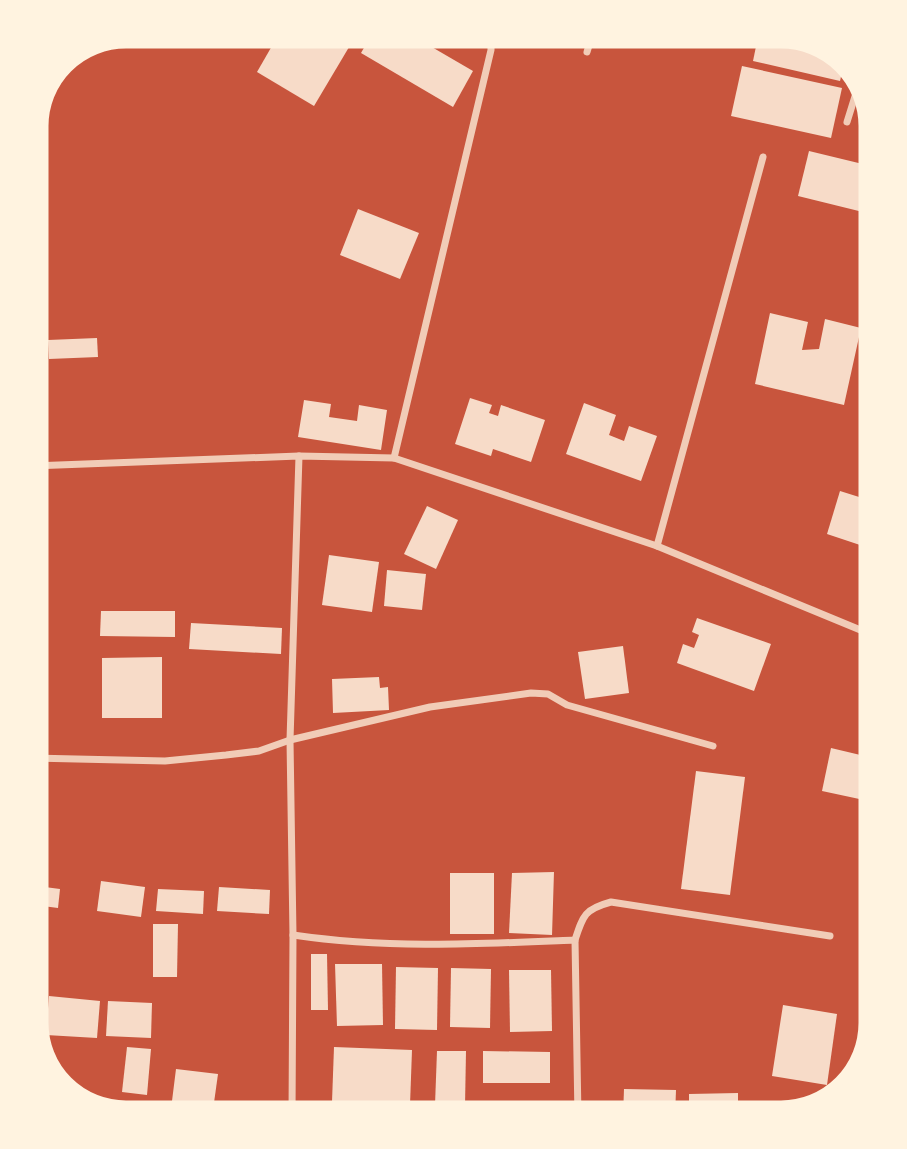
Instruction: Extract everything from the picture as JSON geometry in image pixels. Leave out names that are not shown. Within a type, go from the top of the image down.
[{"type":"street","points":[[394,458],[491,44]]},
{"type":"street","points":[[587,52],[589,44]]},
{"type":"street","points":[[847,122],[856,92]]},
{"type":"street","points":[[657,546],[763,157]]},
{"type":"street","points":[[292,1105],[290,740],[299,456]]},
{"type":"street","points":[[44,466],[299,456],[394,458],[657,546],[863,631]]},
{"type":"street","points":[[44,758],[165,761],[259,751],[290,740],[430,707],[531,693],[548,694],[567,705],[713,746]]},
{"type":"street","points":[[578,1105],[575,940],[582,919],[591,907],[611,902],[830,936]]},
{"type":"street","points":[[293,935],[344,942],[419,946],[575,940]]},
{"type":"building","points":[[273,44],[351,44],[314,106],[257,72]]},
{"type":"building","points":[[366,44],[427,44],[473,71],[453,107],[361,53]]},
{"type":"building","points":[[757,44],[797,45],[822,55],[842,72],[840,81],[753,61]]},
{"type":"building","points":[[742,66],[842,88],[831,138],[731,116]]},
{"type":"building","points":[[809,151],[863,164],[863,212],[798,196]]},
{"type":"building","points":[[358,209],[419,233],[400,279],[340,255]]},
{"type":"building","points":[[770,313],[808,322],[802,350],[819,349],[825,319],[861,328],[844,405],[755,384]]},
{"type":"building","points":[[97,338],[98,357],[49,359],[48,340]]},
{"type":"building","points":[[470,398],[492,405],[489,413],[498,416],[501,405],[545,420],[531,462],[493,449],[491,456],[455,444]]},
{"type":"building","points":[[304,400],[331,404],[329,417],[357,421],[359,405],[387,410],[381,450],[298,437]]},
{"type":"building","points":[[584,403],[616,415],[609,435],[624,441],[629,426],[657,436],[641,481],[566,454]]},
{"type":"building","points":[[840,491],[863,498],[863,546],[827,534]]},
{"type":"building","points":[[427,506],[458,520],[436,569],[404,554]]},
{"type":"building","points":[[329,555],[379,562],[372,612],[322,605]]},
{"type":"building","points":[[387,570],[426,574],[422,610],[384,606]]},
{"type":"building","points":[[101,611],[175,611],[175,637],[100,636]]},
{"type":"building","points":[[697,618],[771,644],[754,691],[677,663],[683,644],[694,648],[699,635],[692,632]]},
{"type":"building","points":[[191,623],[282,628],[281,654],[189,649]]},
{"type":"building","points":[[623,646],[629,693],[585,699],[578,652]]},
{"type":"building","points":[[162,657],[162,718],[102,718],[102,658]]},
{"type":"building","points":[[379,677],[380,688],[388,687],[389,710],[333,713],[332,679]]},
{"type":"building","points":[[831,748],[863,756],[863,800],[822,791]]},
{"type":"building","points":[[696,771],[745,777],[730,895],[681,889]]},
{"type":"building","points":[[554,872],[552,935],[509,933],[512,873]]},
{"type":"building","points":[[450,873],[494,873],[494,934],[450,934]]},
{"type":"building","points":[[101,881],[145,887],[141,917],[97,911]]},
{"type":"building","points":[[44,887],[60,889],[58,908],[44,906]]},
{"type":"building","points":[[219,887],[270,890],[269,914],[217,911]]},
{"type":"building","points":[[158,889],[204,891],[203,914],[156,911]]},
{"type":"building","points":[[153,924],[178,924],[177,977],[153,977]]},
{"type":"building","points":[[311,954],[327,954],[328,1010],[311,1010]]},
{"type":"building","points":[[335,964],[382,964],[383,1025],[337,1026]]},
{"type":"building","points":[[396,967],[438,968],[437,1030],[395,1029]]},
{"type":"building","points":[[451,968],[491,969],[490,1028],[450,1027]]},
{"type":"building","points":[[509,970],[551,970],[552,1031],[510,1032]]},
{"type":"building","points":[[49,996],[100,1001],[97,1038],[46,1035]]},
{"type":"building","points":[[108,1001],[152,1003],[151,1038],[106,1036]]},
{"type":"building","points":[[783,1005],[837,1014],[827,1085],[772,1076]]},
{"type":"building","points":[[127,1047],[151,1049],[147,1095],[122,1092]]},
{"type":"building","points":[[334,1047],[412,1050],[410,1105],[332,1102]]},
{"type":"building","points":[[437,1051],[466,1051],[465,1105],[435,1105]]},
{"type":"building","points":[[483,1051],[550,1052],[550,1083],[483,1083]]},
{"type":"building","points":[[176,1069],[218,1074],[214,1105],[172,1105]]},
{"type":"building","points":[[624,1089],[676,1090],[675,1105],[623,1105]]},
{"type":"building","points":[[738,1093],[738,1105],[689,1105],[689,1094]]}]
